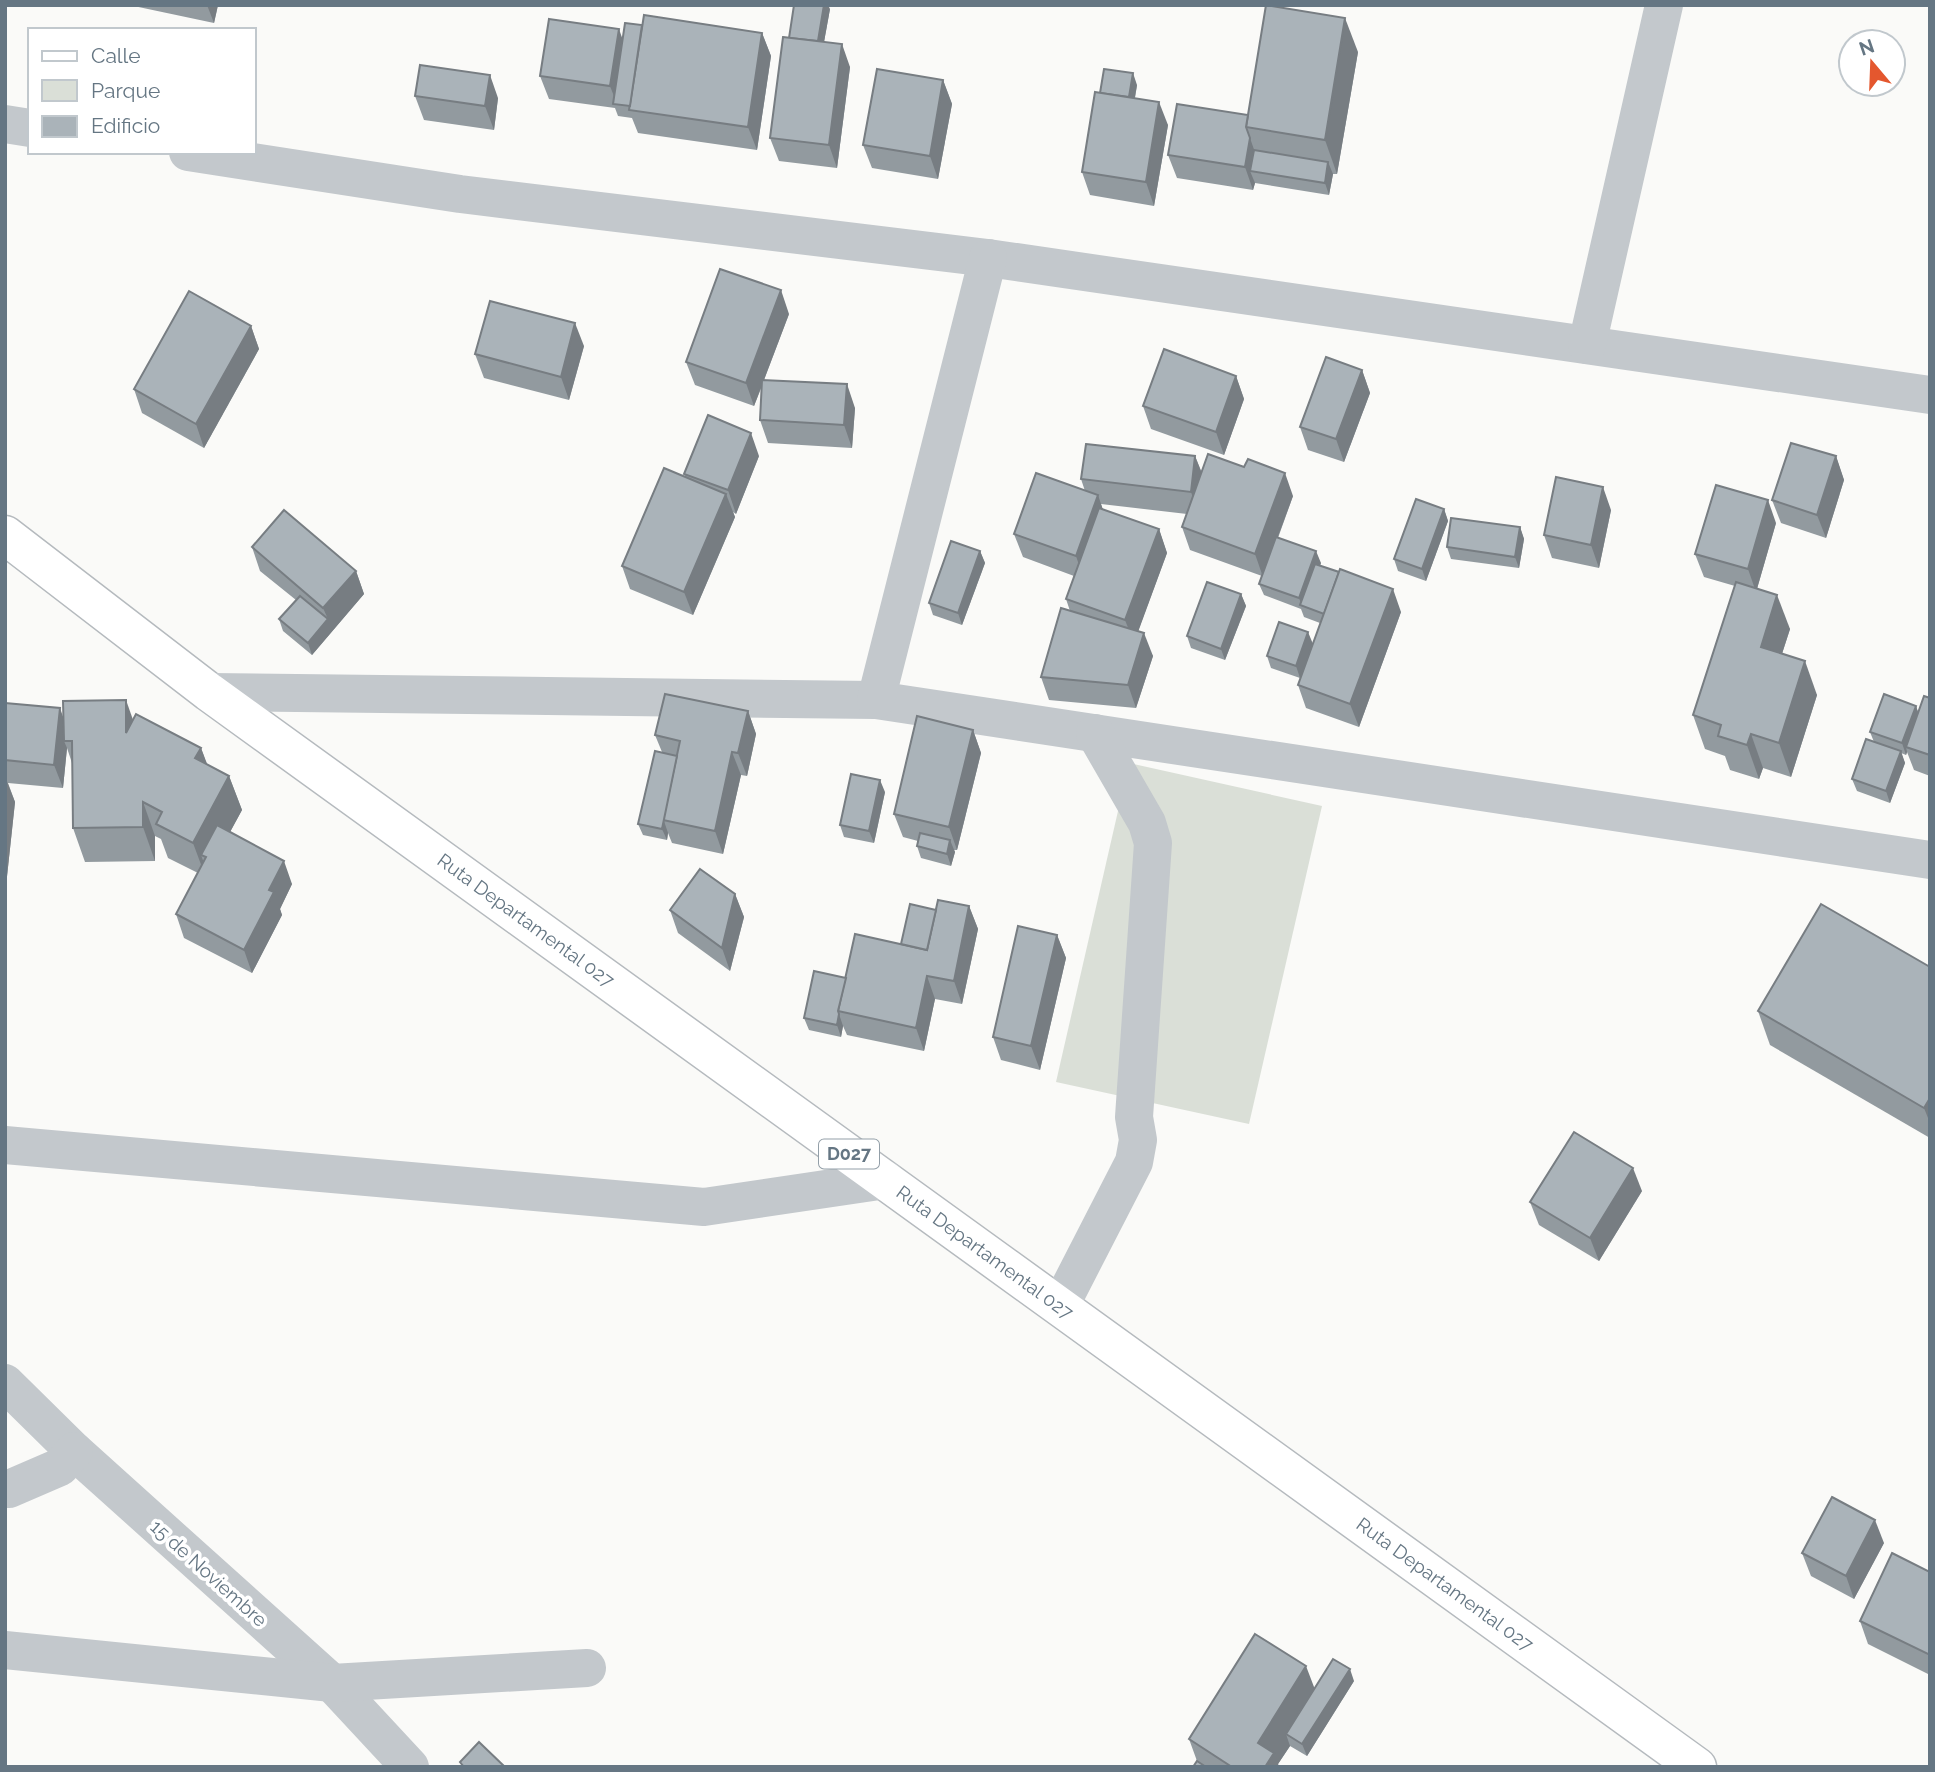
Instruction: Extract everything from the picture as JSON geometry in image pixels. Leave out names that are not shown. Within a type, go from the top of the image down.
[{"type":"main road","name":"Ruta Departamental 027","points":[[5,535],[209,692],[1697,1767]]},
{"type":"street","points":[[1587,345],[1664,5]]},
{"type":"street","points":[[5,124],[28,128]]},
{"type":"street","points":[[201,154],[460,194],[988,258],[1930,395]]},
{"type":"street","points":[[876,700],[988,258]]},
{"type":"street","points":[[209,692],[876,700],[1930,860]]},
{"type":"street","points":[[1060,1306],[1134,1162],[1138,1140],[1134,1117],[1153,843],[1147,823],[1094,733]]},
{"type":"street","points":[[5,1145],[704,1207],[886,1180]]},
{"type":"street","name":"15 de Noviembre","points":[[5,1383],[74,1451],[332,1683],[410,1767]]},
{"type":"street","points":[[5,1488],[9,1489],[60,1466],[74,1451]]},
{"type":"street","points":[[5,1650],[332,1683],[587,1668]]},
{"type":"green space","points":[[1129,763],[1322,806],[1249,1124],[1056,1082]]},
{"type":"building","points":[[794,5],[824,5],[818,41],[789,38]]},
{"type":"building","points":[[1266,5],[1345,18],[1325,140],[1246,127]]},
{"type":"building","points":[[644,15],[762,33],[748,127],[629,110]]},
{"type":"building","points":[[549,19],[619,29],[610,86],[540,76]]},
{"type":"building","points":[[625,23],[642,25],[630,106],[613,104]]},
{"type":"building","points":[[783,37],[842,44],[829,145],[770,138]]},
{"type":"building","points":[[420,65],[490,75],[485,106],[415,96]]},
{"type":"building","points":[[877,69],[943,80],[930,156],[863,145]]},
{"type":"building","points":[[1104,69],[1133,73],[1129,97],[1100,93]]},
{"type":"building","points":[[1095,92],[1159,102],[1146,182],[1082,172]]},
{"type":"building","points":[[1177,104],[1248,115],[1246,127],[1250,138],[1245,167],[1168,155]]},
{"type":"building","points":[[1254,150],[1328,162],[1325,183],[1250,171]]},
{"type":"building","points":[[720,269],[781,290],[746,383],[686,362]]},
{"type":"building","points":[[189,291],[251,326],[196,424],[134,389]]},
{"type":"building","points":[[490,301],[575,323],[561,377],[475,354]]},
{"type":"building","points":[[1164,349],[1236,376],[1216,432],[1143,406]]},
{"type":"building","points":[[1326,357],[1362,370],[1336,439],[1300,427]]},
{"type":"building","points":[[762,380],[847,384],[844,425],[760,420]]},
{"type":"building","points":[[708,415],[751,433],[728,490],[684,474]]},
{"type":"building","points":[[1791,443],[1836,456],[1817,515],[1772,500]]},
{"type":"building","points":[[1086,444],[1195,456],[1191,492],[1081,479]]},
{"type":"building","points":[[1208,454],[1244,467],[1248,459],[1285,473],[1255,554],[1182,527]]},
{"type":"building","points":[[664,468],[726,494],[684,592],[622,566]]},
{"type":"building","points":[[1036,473],[1098,495],[1076,556],[1014,534]]},
{"type":"building","points":[[1556,477],[1603,487],[1591,545],[1544,535]]},
{"type":"building","points":[[1716,485],[1768,500],[1748,569],[1695,554]]},
{"type":"building","points":[[1416,499],[1444,509],[1422,569],[1394,559]]},
{"type":"building","points":[[1099,508],[1159,529],[1125,620],[1066,599]]},
{"type":"building","points":[[284,510],[356,571],[323,608],[252,547]]},
{"type":"building","points":[[1451,518],[1520,527],[1515,557],[1447,547]]},
{"type":"building","points":[[1276,537],[1316,551],[1299,598],[1259,584]]},
{"type":"building","points":[[951,541],[980,551],[958,613],[929,603]]},
{"type":"building","points":[[1315,564],[1339,572],[1324,614],[1300,605]]},
{"type":"building","points":[[1340,569],[1393,589],[1350,704],[1298,685]]},
{"type":"building","points":[[1207,582],[1241,594],[1221,649],[1187,636]]},
{"type":"building","points":[[1736,582],[1777,595],[1761,647],[1805,661],[1779,743],[1751,734],[1747,745],[1718,736],[1721,725],[1693,715]]},
{"type":"building","points":[[300,596],[328,619],[308,643],[279,619]]},
{"type":"building","points":[[1061,608],[1144,633],[1128,685],[1041,677]]},
{"type":"building","points":[[1279,622],[1308,632],[1296,666],[1267,656]]},
{"type":"building","points":[[665,694],[748,711],[738,753],[732,752],[715,831],[663,820],[680,741],[655,735]]},
{"type":"building","points":[[1884,694],[1916,706],[1902,743],[1870,732]]},
{"type":"building","points":[[1924,696],[1930,698],[1930,755],[1906,747]]},
{"type":"building","points":[[126,700],[126,733],[136,714],[201,748],[195,758],[229,776],[193,843],[156,824],[162,812],[143,802],[143,827],[73,828],[72,741],[64,741],[63,701]]},
{"type":"building","points":[[5,703],[60,708],[54,765],[5,760]]},
{"type":"building","points":[[917,716],[973,730],[949,827],[894,814]]},
{"type":"building","points":[[1866,739],[1901,751],[1886,791],[1852,779]]},
{"type":"building","points":[[655,751],[677,756],[662,829],[638,824]]},
{"type":"building","points":[[851,774],[880,780],[869,831],[840,825]]},
{"type":"building","points":[[217,825],[284,861],[269,890],[274,892],[244,950],[176,914],[206,857],[201,855]]},
{"type":"building","points":[[920,833],[950,840],[947,854],[917,846]]},
{"type":"building","points":[[700,869],[735,894],[722,948],[670,910]]},
{"type":"building","points":[[938,900],[969,906],[954,981],[927,976],[916,1028],[838,1011],[855,934],[927,950]]},
{"type":"building","points":[[910,904],[936,910],[927,950],[901,944]]},
{"type":"building","points":[[1821,904],[1930,967],[1930,1098],[1924,1108],[1758,1011]]},
{"type":"building","points":[[1018,926],[1057,935],[1031,1046],[993,1037]]},
{"type":"building","points":[[814,971],[846,978],[837,1025],[804,1018]]},
{"type":"building","points":[[1574,1132],[1633,1168],[1590,1238],[1530,1202]]},
{"type":"building","points":[[1832,1497],[1875,1520],[1846,1576],[1802,1553]]},
{"type":"building","points":[[1892,1553],[1930,1572],[1930,1655],[1860,1621]]},
{"type":"building","points":[[1255,1634],[1306,1666],[1258,1743],[1274,1753],[1265,1767],[1232,1767],[1189,1739]]},
{"type":"building","points":[[1333,1659],[1350,1669],[1302,1744],[1286,1734]]},
{"type":"building","points":[[479,1742],[505,1767],[464,1767],[460,1762]]},
{"type":"building","points":[[1197,1761],[1206,1767],[1193,1767]]}]
